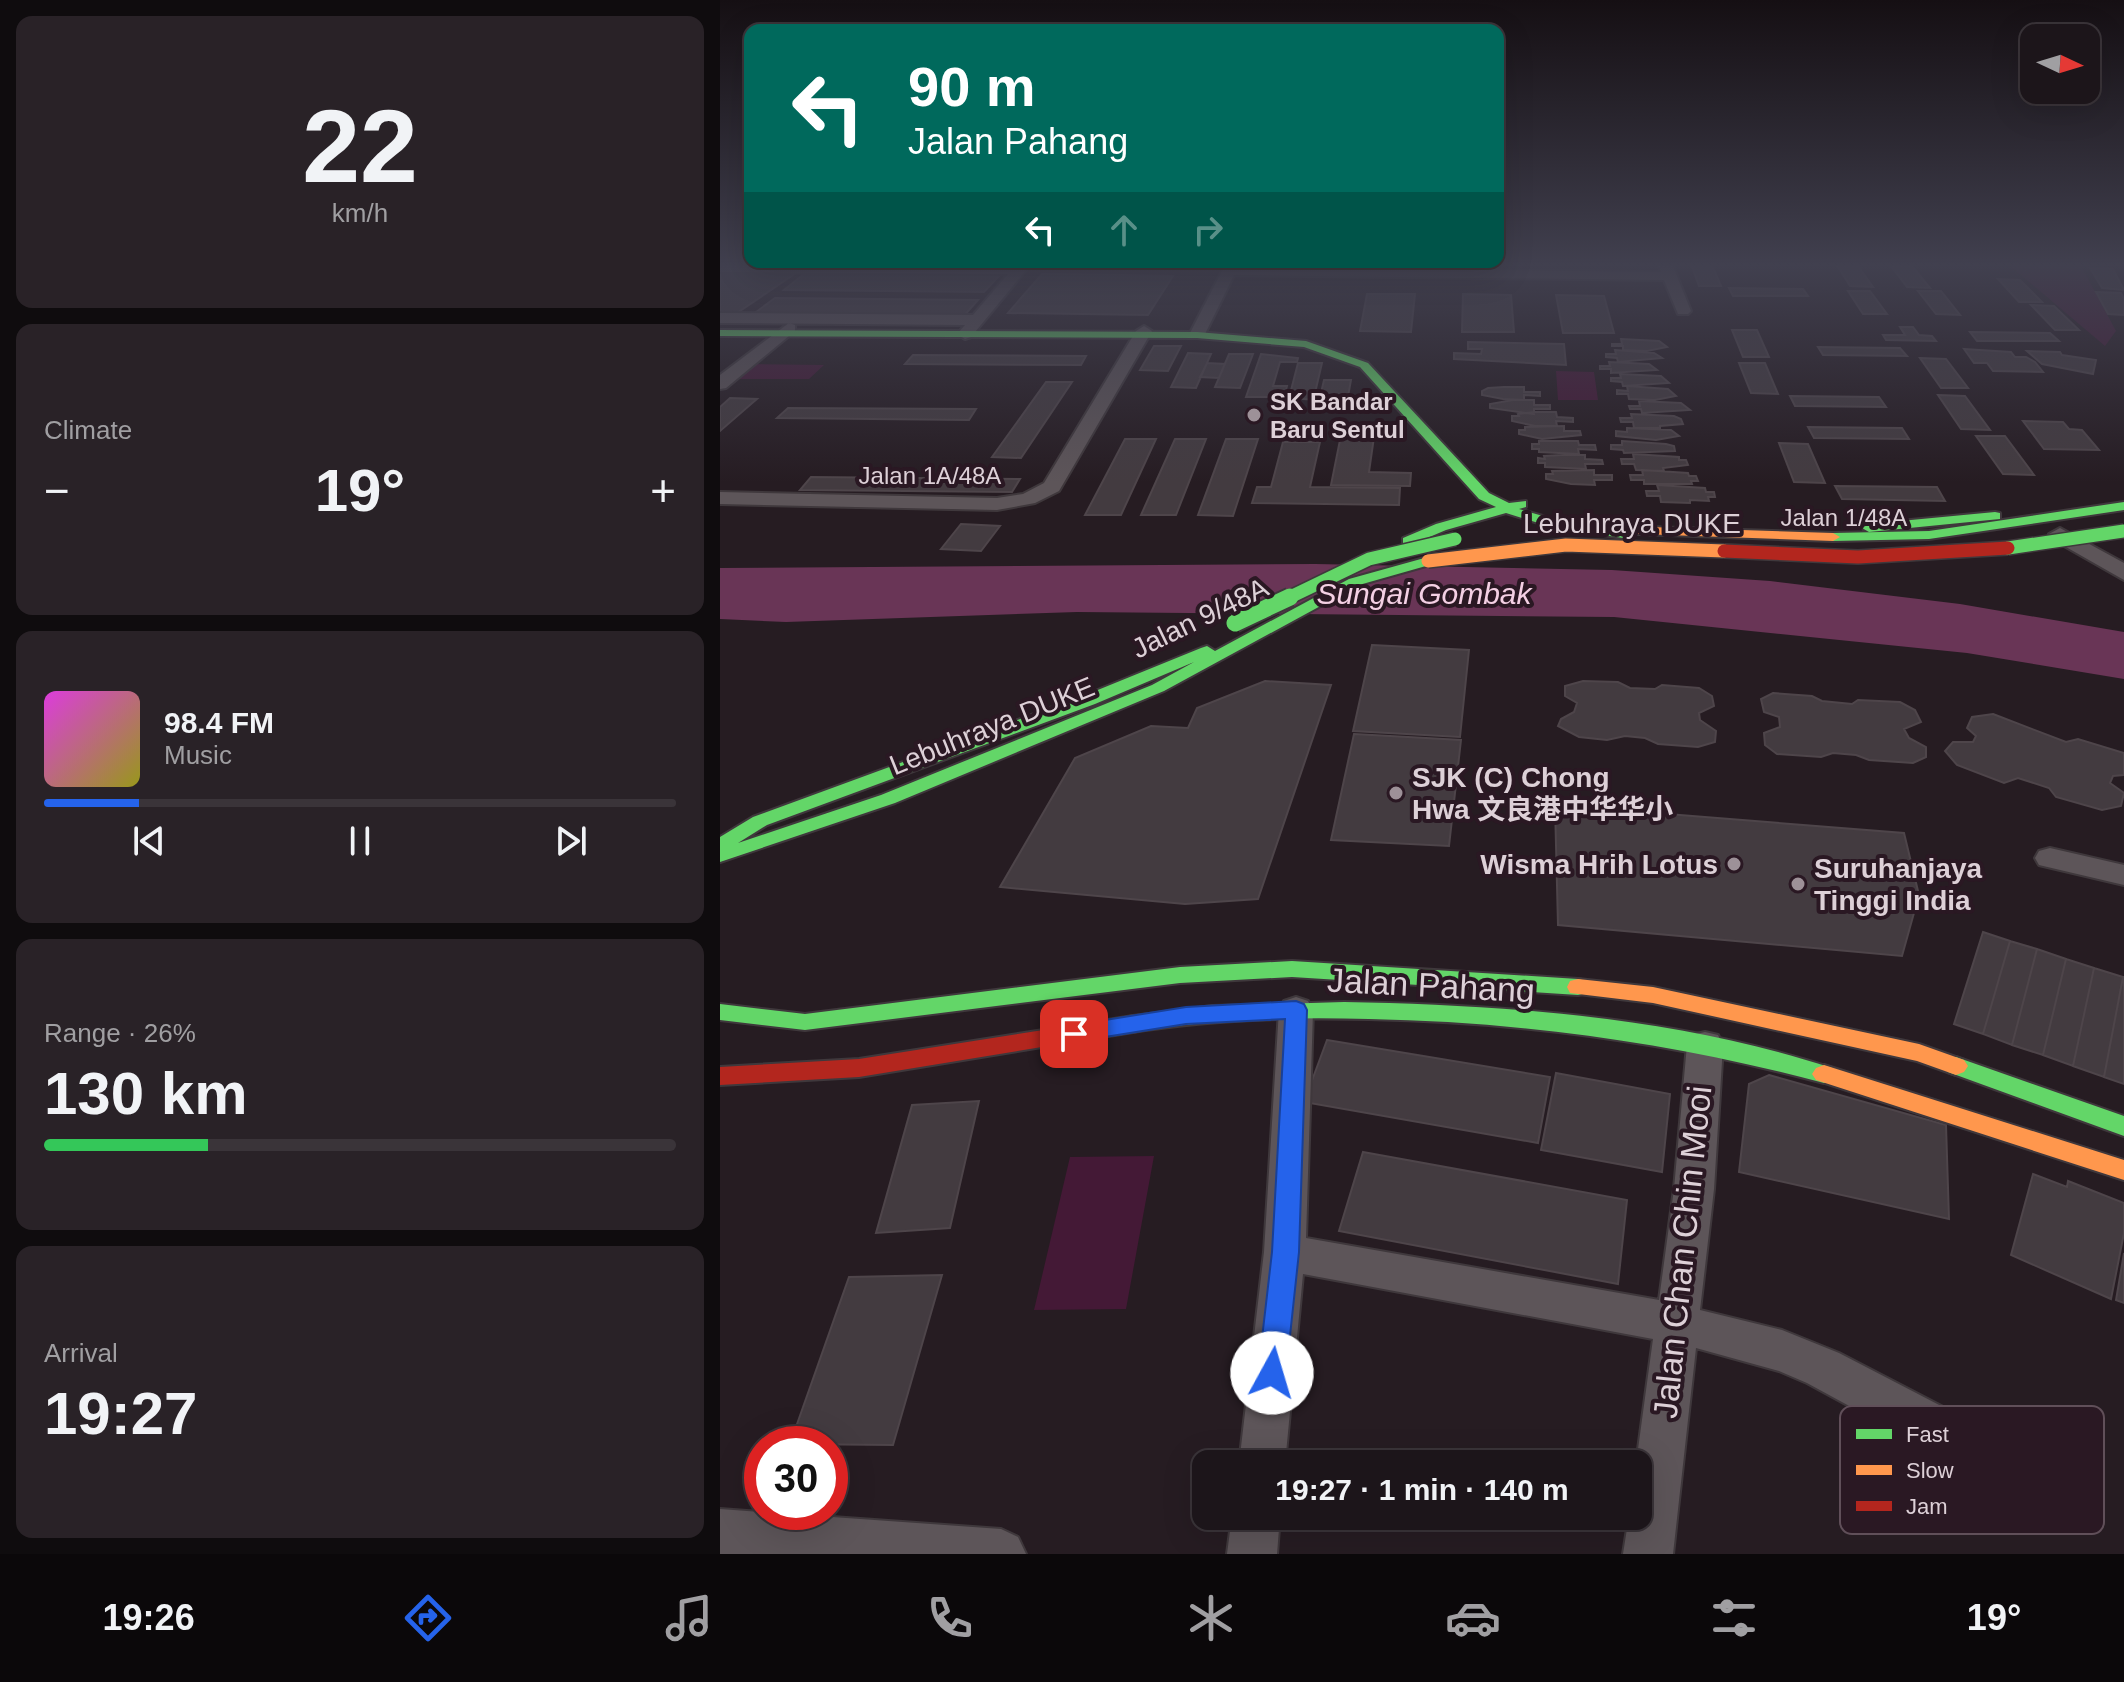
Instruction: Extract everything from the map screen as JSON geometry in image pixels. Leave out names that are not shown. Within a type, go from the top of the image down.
[{"type":"main road","name":"Jalan 1/48A","points":[[1243,337],[1321,348],[1364,365],[1484,496],[1596,532],[1772,542],[1882,544],[1992,535],[2124,514]]},
{"type":"main road","name":"Jalan 1/48A","points":[[1513,507],[1600,521],[1876,528],[1944,523],[2124,497]]},
{"type":"main road","name":"Lebuhraya DUKE","points":[[720,829],[865,778],[1131,675],[1215,638],[1317,581],[1369,559],[1449,540],[1588,529],[1837,537],[1929,535],[2124,506]]},
{"type":"main road","name":"Jalan 9/48A","points":[[720,846],[760,821],[1075,706],[1396,546],[1441,527],[1513,507]]},
{"type":"main road","name":"Lebuhraya DUKE","points":[[720,856],[888,799],[1158,688],[1354,582],[1428,561],[1566,545],[1858,557],[1920,555],[2007,548],[2124,531]]},
{"type":"main road","name":"Jalan Pahang","points":[[720,1012],[805,1022],[1180,975],[1292,969],[1531,982],[1653,995],[1919,1053],[2124,1126]]},
{"type":"main road","name":"Jalan Pahang","points":[[720,1076],[784,1075],[865,1065],[1186,1016],[1296,1010],[1394,1010],[1591,1027],[1705,1045],[1884,1091],[2124,1170]]},
{"type":"street","points":[[720,384],[779,337]]},
{"type":"street","name":"Jalan 1A/48A","points":[[720,498],[997,504],[1028,499],[1052,487],[1141,337]]},
{"type":"street","points":[[2046,525],[2124,573]]},
{"type":"street","points":[[2050,858],[2124,875]]},
{"type":"street","points":[[1264,1450],[1285,1252],[1296,1010]]},
{"type":"street","name":"Jalan Chan Chin Mooi","points":[[1648,1554],[1694,1189],[1705,1045]]},
{"type":"street","points":[[1285,1252],[1675,1323],[1782,1351],[1823,1368],[1895,1406]]},
{"type":"street","points":[[1252,1554],[1255,1530]]},
{"type":"street","points":[[720,1533],[1001,1554]]},
{"type":"shaded area","points":[[2094,337],[2112,337],[2105,346]]},
{"type":"shaded area","points":[[753,364],[824,365],[809,379],[736,379]]},
{"type":"shaded area","points":[[1556,371],[1594,372],[1598,400],[1558,400]]},
{"type":"shaded area","points":[[1154,1156],[1126,1309],[1034,1310],[1070,1157]]},
{"type":"water","name":"Sungai Gombak","points":[[1315,564],[1612,570],[1770,581],[1960,604],[2124,632],[2124,679],[1967,653],[1614,617],[1077,612],[786,622],[720,619],[720,568]]},
{"type":"building","points":[[1735,337],[1760,337],[1769,357],[1743,357]]},
{"type":"building","points":[[1884,337],[1932,337],[1936,341],[1886,340]]},
{"type":"building","points":[[1974,337],[2054,337],[2059,341],[1977,341]]},
{"type":"building","points":[[1621,339],[1659,341],[1667,347],[1647,351],[1623,350],[1623,346],[1612,346],[1622,344]]},
{"type":"building","points":[[1468,342],[1564,344],[1566,365],[1454,359],[1454,353],[1481,354],[1482,349],[1468,349]]},
{"type":"building","points":[[1154,346],[1181,346],[1168,371],[1140,370]]},
{"type":"building","points":[[1818,347],[1900,348],[1907,356],[1823,355]]},
{"type":"building","points":[[1964,349],[2011,352],[2015,357],[2026,357],[2035,362],[2043,372],[1993,371],[1987,363],[1974,363]]},
{"type":"building","points":[[1615,350],[1654,353],[1662,358],[1618,362],[1617,358],[1606,357],[1606,354],[1616,354]]},
{"type":"building","points":[[2027,351],[2060,352],[2062,355],[2096,360],[2093,374],[2042,364]]},
{"type":"building","points":[[1188,353],[1211,354],[1196,388],[1171,387]]},
{"type":"building","points":[[1229,354],[1253,354],[1240,388],[1215,387]]},
{"type":"building","points":[[1261,354],[1298,358],[1297,362],[1280,362],[1273,386],[1287,386],[1284,397],[1246,397]]},
{"type":"building","points":[[913,355],[1086,356],[1081,365],[905,364]]},
{"type":"building","points":[[1920,358],[1946,359],[1968,388],[1941,388]]},
{"type":"building","points":[[1609,362],[1649,364],[1657,370],[1611,373],[1611,369],[1600,369],[1600,366],[1610,366]]},
{"type":"building","points":[[1207,363],[1225,364],[1219,378],[1200,377]]},
{"type":"building","points":[[1298,363],[1322,363],[1315,393],[1321,393],[1324,380],[1351,380],[1347,402],[1289,398]]},
{"type":"building","points":[[1739,363],[1765,363],[1778,394],[1751,393]]},
{"type":"building","points":[[1620,374],[1661,376],[1669,383],[1623,386],[1622,382],[1611,381],[1611,378],[1621,378]]},
{"type":"building","points":[[1046,382],[1072,382],[1021,458],[992,457]]},
{"type":"building","points":[[1627,386],[1668,389],[1676,396],[1655,400],[1629,399],[1628,394],[1617,394],[1617,390],[1628,391]]},
{"type":"building","points":[[1524,387],[1524,392],[1540,392],[1540,396],[1524,395],[1524,400],[1482,395],[1482,391],[1488,388]]},
{"type":"building","points":[[1938,395],[1965,396],[1990,430],[1961,429]]},
{"type":"building","points":[[1790,396],[1879,397],[1886,407],[1795,406]]},
{"type":"building","points":[[730,398],[757,399],[720,431],[720,407]]},
{"type":"building","points":[[1534,400],[1534,405],[1550,405],[1550,409],[1534,409],[1534,414],[1490,408],[1490,404]]},
{"type":"building","points":[[1639,401],[1681,403],[1690,410],[1642,413],[1641,409],[1630,409],[1629,406],[1640,406]]},
{"type":"building","points":[[788,408],[976,409],[969,420],[777,418]]},
{"type":"building","points":[[1556,412],[1557,417],[1573,418],[1573,422],[1556,421],[1557,426],[1535,426],[1512,421],[1512,416]]},
{"type":"building","points":[[1631,414],[1674,416],[1681,419],[1683,424],[1634,428],[1633,422],[1621,422],[1620,418],[1632,418]]},
{"type":"building","points":[[2023,421],[2063,422],[2069,429],[2082,430],[2099,450],[2044,449]]},
{"type":"building","points":[[1564,426],[1564,431],[1580,431],[1581,435],[1542,439],[1519,434],[1519,430],[1525,430],[1525,427]]},
{"type":"building","points":[[1808,427],[1902,428],[1909,439],[1814,438]]},
{"type":"building","points":[[1627,428],[1671,430],[1679,436],[1656,440],[1616,436],[1616,431],[1627,432]]},
{"type":"building","points":[[1342,430],[1375,430],[1369,472],[1411,473],[1410,486],[1331,485]]},
{"type":"building","points":[[1976,436],[2005,436],[2034,475],[2003,474]]},
{"type":"building","points":[[1125,439],[1156,439],[1121,515],[1085,515]]},
{"type":"building","points":[[1175,439],[1206,439],[1176,515],[1141,515]]},
{"type":"building","points":[[1226,439],[1258,439],[1233,516],[1198,515]]},
{"type":"building","points":[[1539,441],[1578,441],[1579,445],[1595,445],[1596,450],[1578,449],[1579,454],[1539,452],[1539,449],[1532,449],[1532,444],[1539,444]]},
{"type":"building","points":[[1622,441],[1666,444],[1674,446],[1675,451],[1624,453],[1623,450],[1611,449],[1611,445],[1622,445]]},
{"type":"building","points":[[1283,442],[1320,442],[1310,487],[1400,488],[1399,505],[1252,503],[1257,487],[1271,487]]},
{"type":"building","points":[[1779,443],[1808,444],[1825,483],[1794,482]]},
{"type":"building","points":[[1633,454],[1679,457],[1679,460],[1686,460],[1688,465],[1663,468],[1664,471],[1636,470],[1634,464],[1622,464],[1621,459],[1634,459]]},
{"type":"building","points":[[1585,455],[1585,459],[1602,460],[1603,464],[1585,464],[1586,469],[1545,467],[1545,463],[1538,463],[1538,458],[1545,459],[1544,456]]},
{"type":"building","points":[[1594,470],[1594,475],[1612,475],[1612,480],[1594,480],[1595,485],[1546,479],[1546,474],[1553,474],[1552,471]]},
{"type":"building","points":[[1642,470],[1688,473],[1689,476],[1696,476],[1698,481],[1691,481],[1692,484],[1644,484],[1644,480],[1631,480],[1630,475],[1643,475]]},
{"type":"building","points":[[811,477],[1020,479],[1012,492],[800,490]]},
{"type":"building","points":[[1657,485],[1705,488],[1706,492],[1714,492],[1715,497],[1708,497],[1709,501],[1690,500],[1690,503],[1661,502],[1660,496],[1647,496],[1646,491],[1659,491]]},
{"type":"building","points":[[1835,486],[1937,487],[1945,501],[1842,499]]},
{"type":"building","points":[[961,524],[1000,526],[981,551],[941,549]]},
{"type":"building","points":[[1372,645],[1469,650],[1460,737],[1353,731]]},
{"type":"building","points":[[1265,681],[1331,685],[1258,899],[1185,904],[1000,887],[1075,758],[1151,726],[1188,728],[1197,708]]},
{"type":"building","points":[[1583,681],[1618,682],[1630,688],[1655,689],[1662,685],[1699,688],[1712,696],[1714,706],[1699,713],[1700,720],[1716,731],[1715,742],[1698,747],[1658,744],[1645,738],[1625,736],[1607,740],[1579,737],[1558,726],[1561,719],[1574,712],[1577,703],[1565,696],[1565,686]]},
{"type":"building","points":[[1773,693],[1812,696],[1822,701],[1852,704],[1858,700],[1900,702],[1915,710],[1921,722],[1904,729],[1909,738],[1926,747],[1926,757],[1913,763],[1869,760],[1856,755],[1833,753],[1821,757],[1777,754],[1765,745],[1764,733],[1780,727],[1779,717],[1764,712],[1761,699]]},
{"type":"building","points":[[1993,714],[2066,742],[2078,739],[2124,753],[2124,775],[2113,776],[2110,783],[2124,793],[2121,806],[2102,810],[2056,797],[2049,788],[2018,778],[2004,783],[1957,765],[1945,751],[1953,742],[1973,742],[1976,736],[1967,728],[1972,717]]},
{"type":"building","points":[[1354,734],[1461,740],[1449,846],[1331,840]]},
{"type":"building","name":"Wisma Hrih Lotus","points":[[1555,805],[1904,833],[1919,895],[1902,956],[1558,925]]},
{"type":"building","points":[[1983,932],[2010,941],[1983,1034],[1954,1024]]},
{"type":"building","points":[[2010,941],[2037,949],[2012,1045],[1983,1034]]},
{"type":"building","points":[[2037,949],[2066,959],[2043,1055],[2012,1045]]},
{"type":"building","points":[[2066,959],[2094,968],[2073,1066],[2043,1055]]},
{"type":"building","points":[[2094,968],[2123,977],[2104,1077],[2073,1066]]},
{"type":"building","points":[[2124,977],[2124,1084],[2104,1077]]},
{"type":"building","points":[[1327,1040],[1550,1077],[1538,1143],[1304,1102]]},
{"type":"building","points":[[1556,1073],[1670,1094],[1662,1172],[1541,1150]]},
{"type":"building","points":[[1769,1075],[1946,1125],[1949,1219],[1739,1172],[1749,1084]]},
{"type":"building","points":[[979,1101],[950,1228],[876,1233],[912,1105]]},
{"type":"building","points":[[1363,1152],[1627,1200],[1618,1284],[1339,1231]]},
{"type":"building","points":[[2033,1174],[2067,1187],[2068,1181],[2124,1203],[2124,1233],[2111,1299],[2011,1255]]},
{"type":"building","points":[[2124,1253],[2124,1303],[2116,1300]]},
{"type":"building","points":[[942,1275],[893,1445],[848,1445],[848,1426],[796,1426],[849,1277]]},
{"type":"traffic: fast","points":[[1215,337],[1306,344],[1364,365],[1484,496],[1515,512],[1551,523],[1623,534]]},
{"type":"traffic: fast","points":[[1408,541],[1441,527],[1521,504]]},
{"type":"traffic: fast","points":[[1833,537],[1929,535],[2124,506]]},
{"type":"traffic: fast","points":[[1869,528],[1995,516]]},
{"type":"traffic: fast","points":[[2008,548],[2124,531]]},
{"type":"traffic: fast","points":[[1235,623],[1369,559],[1455,539]]},
{"type":"traffic: fast","points":[[720,856],[888,799],[1158,688],[1354,582],[1428,561]]},
{"type":"traffic: fast","points":[[720,846],[760,821],[1089,700],[1207,651]]},
{"type":"traffic: fast","points":[[720,1012],[805,1022],[1180,975],[1292,969],[1578,987]]},
{"type":"traffic: fast","points":[[1133,1024],[1185,1016],[1265,1011],[1465,1014],[1646,1035],[1824,1074]]},
{"type":"traffic: fast","points":[[1956,1066],[2124,1126]]},
{"type":"traffic: slow","points":[[1588,529],[1833,537]]},
{"type":"traffic: slow","points":[[1428,561],[1566,545],[1724,551]]},
{"type":"traffic: slow","points":[[1578,987],[1653,995],[1919,1053],[1956,1066]]},
{"type":"traffic: slow","points":[[1824,1074],[2124,1170]]},
{"type":"traffic: jam","points":[[1724,551],[1858,557],[2008,548]]},
{"type":"traffic: jam","points":[[720,1076],[859,1068],[1133,1024]]},
{"type":"place","name":"SK Bandar Baru Sentul","points":[[1254,415]]},
{"type":"place","name":"SJK (C) Chong Hwa 文良港中华华小","points":[[1396,793]]},
{"type":"place","name":"Wisma Hrih Lotus","points":[[1734,864]]},
{"type":"place","name":"Suruhanjaya Tinggi India","points":[[1798,884]]},
{"type":"route","points":[[1074,1034],[1186,1016],[1296,1010],[1285,1252],[1272,1373]]}]
